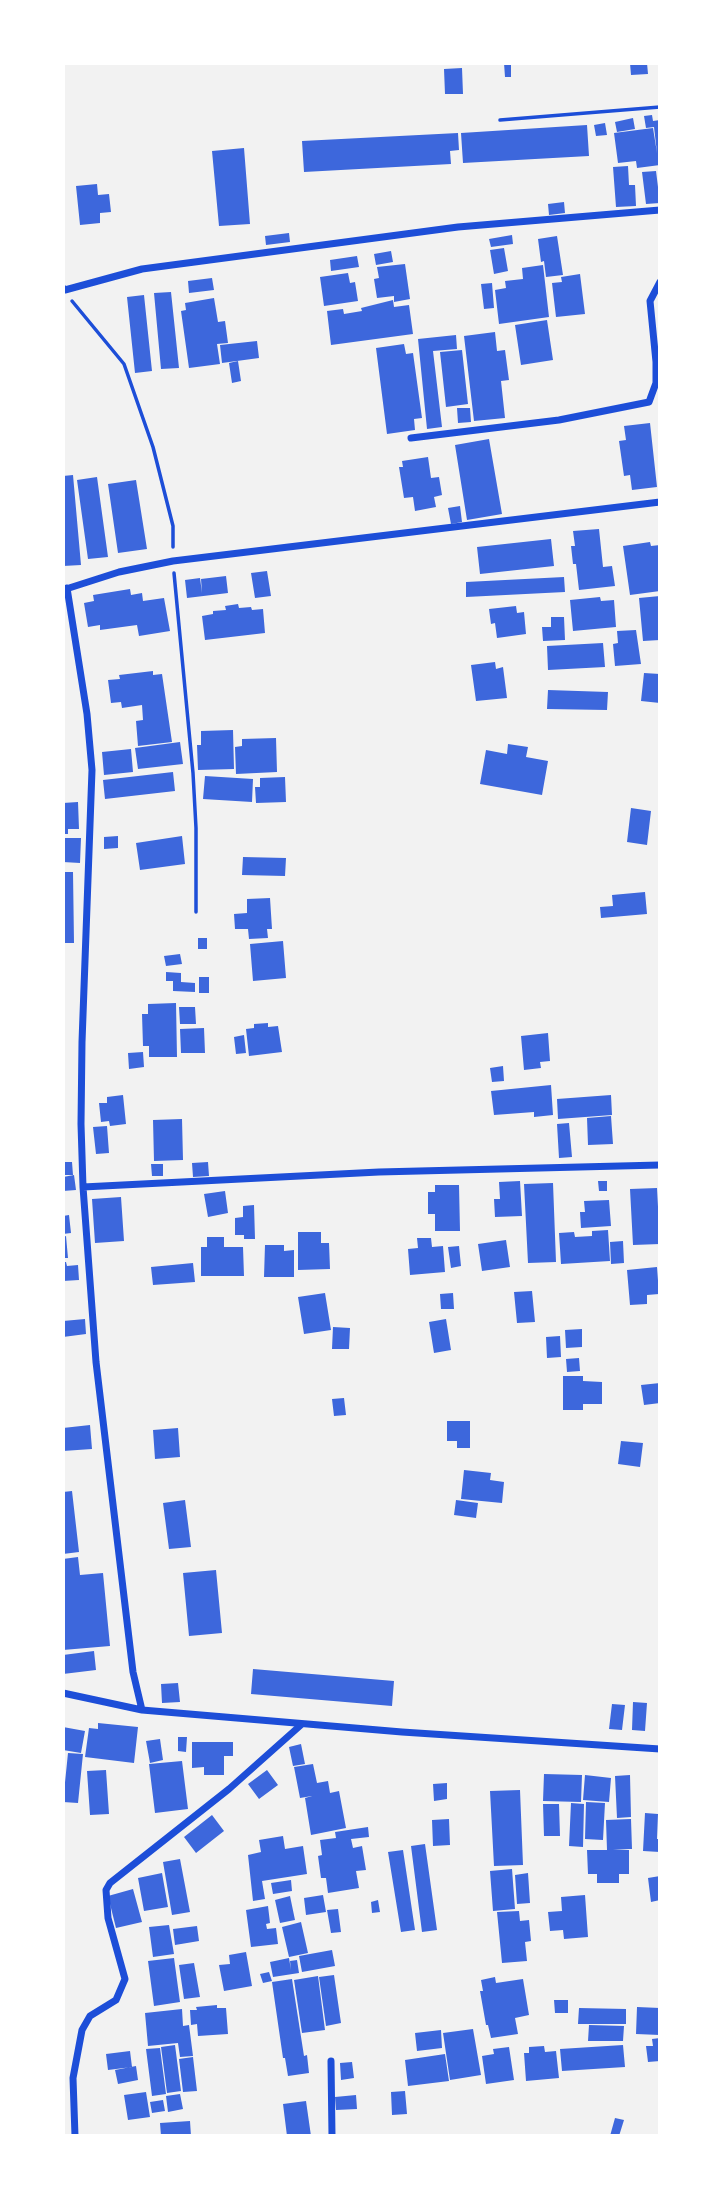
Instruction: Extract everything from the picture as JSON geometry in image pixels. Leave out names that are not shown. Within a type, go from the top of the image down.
[{"type":"street","points":[[64,289],[142,269],[458,227],[660,209]]},
{"type":"street","points":[[411,438],[559,420],[649,402],[656,383],[650,301],[660,282]]},
{"type":"street","points":[[142,1710],[134,1672],[96,1362],[83,1187],[80,1124],[92,770],[88,714],[65,590],[119,572],[173,561],[660,502]]},
{"type":"street","points":[[83,1187],[379,1172],[660,1165]]},
{"type":"street","points":[[63,1693],[142,1710],[660,1749]]},
{"type":"street","points":[[75,2136],[72,2078],[82,2030],[90,2016],[116,2000],[125,1979],[108,1918],[106,1890],[110,1883],[229,1788],[302,1724]]},
{"type":"street","points":[[331,2062],[332,2136]]},
{"type":"path","points":[[500,120],[660,107]]},
{"type":"path","points":[[64,289],[124,364],[153,447],[173,526],[173,561],[196,828],[196,912]]},
{"type":"building","points":[[504,63],[511,63],[511,77],[505,77]]},
{"type":"building","points":[[630,63],[647,63],[648,74],[631,75]]},
{"type":"building","points":[[462,68],[463,94],[445,94],[444,69]]},
{"type":"building","points":[[652,115],[653,121],[660,120],[660,165],[637,168],[636,161],[618,163],[614,133],[653,128],[657,153],[654,127],[646,128],[644,116]]},
{"type":"building","points":[[633,118],[635,129],[617,132],[615,122]]},
{"type":"building","points":[[605,123],[607,135],[596,136],[594,125]]},
{"type":"building","points":[[587,125],[589,156],[463,163],[461,133]]},
{"type":"building","points":[[458,133],[459,150],[450,151],[451,164],[304,172],[302,141]]},
{"type":"building","points":[[244,148],[250,224],[219,226],[212,151]]},
{"type":"building","points":[[628,166],[629,185],[635,185],[636,206],[616,207],[613,167]]},
{"type":"building","points":[[656,171],[660,203],[646,204],[642,172]]},
{"type":"building","points":[[97,184],[98,195],[109,194],[111,212],[100,213],[100,223],[80,225],[76,186]]},
{"type":"building","points":[[564,202],[565,213],[549,215],[548,204]]},
{"type":"building","points":[[289,233],[290,242],[266,245],[265,236]]},
{"type":"building","points":[[512,235],[513,244],[491,247],[489,239]]},
{"type":"building","points":[[557,236],[563,275],[546,277],[538,239]]},
{"type":"building","points":[[504,248],[508,271],[494,274],[490,250]]},
{"type":"building","points":[[391,251],[393,262],[376,265],[374,254]]},
{"type":"building","points":[[357,256],[359,267],[331,271],[330,260]]},
{"type":"building","points":[[405,264],[410,299],[394,302],[394,296],[377,298],[374,279],[379,278],[377,267]]},
{"type":"building","points":[[543,265],[549,317],[499,324],[495,290],[506,288],[505,281],[523,279],[522,268]]},
{"type":"building","points":[[348,273],[350,283],[355,282],[358,301],[324,306],[320,277]]},
{"type":"building","points":[[580,274],[585,314],[556,317],[552,283],[562,282],[561,277]]},
{"type":"building","points":[[212,278],[214,290],[189,293],[188,281]]},
{"type":"building","points":[[492,283],[494,308],[484,309],[481,284]]},
{"type":"building","points":[[171,292],[179,368],[161,369],[154,293]]},
{"type":"building","points":[[144,295],[152,371],[135,373],[127,297]]},
{"type":"building","points":[[214,298],[218,322],[225,321],[228,343],[217,344],[220,364],[189,368],[181,311],[186,310],[185,303]]},
{"type":"building","points":[[393,300],[394,307],[409,305],[413,334],[331,345],[327,311],[343,309],[344,314],[362,311],[361,308]]},
{"type":"building","points":[[547,320],[553,360],[521,365],[515,325]]},
{"type":"building","points":[[495,332],[497,351],[505,350],[509,380],[501,381],[505,418],[474,421],[464,336]]},
{"type":"building","points":[[456,335],[457,349],[433,351],[442,427],[427,429],[418,339]]},
{"type":"building","points":[[257,341],[259,358],[222,363],[220,345]]},
{"type":"building","points":[[404,344],[406,354],[413,353],[422,418],[414,419],[415,430],[387,434],[376,348]]},
{"type":"building","points":[[462,350],[468,404],[446,407],[440,352]]},
{"type":"building","points":[[238,361],[241,381],[232,383],[229,363]]},
{"type":"building","points":[[457,408],[470,408],[471,422],[458,423]]},
{"type":"building","points":[[650,423],[657,487],[632,490],[630,475],[624,476],[619,441],[626,440],[624,426]]},
{"type":"building","points":[[489,439],[502,514],[467,520],[455,445]]},
{"type":"building","points":[[428,457],[431,478],[439,477],[442,495],[434,497],[436,507],[415,511],[413,497],[404,498],[399,467],[403,467],[402,461]]},
{"type":"building","points":[[73,475],[81,565],[63,566],[63,476]]},
{"type":"building","points":[[97,477],[108,557],[88,559],[77,480]]},
{"type":"building","points":[[136,480],[147,549],[118,553],[108,484]]},
{"type":"building","points":[[460,506],[462,522],[451,524],[448,508]]},
{"type":"building","points":[[599,529],[603,567],[612,566],[615,586],[579,590],[571,546],[575,546],[573,531]]},
{"type":"building","points":[[551,539],[554,566],[480,574],[477,547]]},
{"type":"building","points":[[650,542],[651,546],[660,545],[660,591],[630,595],[623,546]]},
{"type":"building","points":[[267,571],[271,596],[255,598],[251,573]]},
{"type":"building","points":[[226,576],[228,593],[187,598],[185,580],[200,578],[202,593],[201,579]]},
{"type":"building","points":[[564,577],[565,592],[466,597],[466,582]]},
{"type":"building","points":[[130,589],[131,595],[142,593],[143,601],[164,598],[170,631],[139,636],[137,625],[100,630],[100,625],[88,627],[84,603],[94,601],[93,595]]},
{"type":"building","points":[[660,596],[660,640],[643,641],[639,598]]},
{"type":"building","points":[[600,597],[601,601],[614,600],[616,627],[573,631],[570,600]]},
{"type":"building","points":[[238,604],[239,608],[263,609],[265,633],[205,640],[202,616],[213,614],[213,611],[226,610],[225,606]]},
{"type":"building","points":[[516,606],[517,613],[524,612],[526,634],[497,638],[489,609]]},
{"type":"building","points":[[551,617],[564,617],[565,640],[543,641],[542,627],[551,627]]},
{"type":"building","points":[[636,630],[641,664],[615,666],[613,644],[618,643],[617,631]]},
{"type":"building","points":[[603,643],[605,667],[548,670],[547,646]]},
{"type":"building","points":[[495,662],[496,669],[503,667],[507,698],[476,701],[471,665]]},
{"type":"building","points":[[153,671],[153,675],[162,674],[172,742],[138,746],[136,721],[143,720],[142,705],[122,708],[121,702],[111,703],[108,680],[120,679],[119,675]]},
{"type":"building","points":[[644,673],[660,674],[660,703],[641,701]]},
{"type":"building","points":[[548,690],[608,692],[607,710],[547,709]]},
{"type":"building","points":[[233,730],[234,769],[198,770],[197,745],[201,745],[201,731]]},
{"type":"building","points":[[276,738],[277,772],[236,774],[235,747],[242,746],[242,739]]},
{"type":"building","points":[[180,742],[183,764],[138,769],[135,748]]},
{"type":"building","points":[[508,744],[528,747],[526,757],[548,761],[542,795],[480,784],[486,750],[507,754]]},
{"type":"building","points":[[131,749],[133,772],[104,775],[102,752]]},
{"type":"building","points":[[173,772],[175,791],[105,799],[103,780]]},
{"type":"building","points":[[205,776],[253,779],[252,802],[203,799]]},
{"type":"building","points":[[285,777],[286,802],[256,803],[255,787],[260,787],[260,778]]},
{"type":"building","points":[[78,802],[79,829],[68,829],[68,834],[63,834],[63,803]]},
{"type":"building","points":[[631,808],[651,811],[647,845],[627,842]]},
{"type":"building","points":[[118,836],[118,848],[104,849],[104,837]]},
{"type":"building","points":[[182,836],[185,864],[140,870],[136,843]]},
{"type":"building","points":[[63,838],[81,838],[80,863],[63,862]]},
{"type":"building","points":[[243,857],[286,858],[285,876],[242,875]]},
{"type":"building","points":[[63,872],[73,872],[74,943],[63,943]]},
{"type":"building","points":[[645,892],[647,914],[601,918],[600,907],[613,906],[612,895]]},
{"type":"building","points":[[270,898],[272,929],[267,929],[268,938],[249,939],[248,929],[235,929],[234,914],[247,913],[247,899]]},
{"type":"building","points":[[198,938],[207,938],[207,949],[198,949]]},
{"type":"building","points":[[283,941],[286,978],[253,981],[250,944]]},
{"type":"building","points":[[180,954],[182,964],[166,966],[164,956]]},
{"type":"building","points":[[166,972],[181,973],[181,982],[195,983],[195,992],[173,991],[173,981],[166,981]]},
{"type":"building","points":[[199,977],[209,977],[209,993],[199,993]]},
{"type":"building","points":[[176,1003],[177,1057],[149,1057],[149,1046],[143,1046],[142,1014],[148,1014],[148,1004]]},
{"type":"building","points":[[179,1007],[195,1007],[196,1024],[180,1024]]},
{"type":"building","points":[[268,1023],[268,1027],[278,1026],[282,1052],[249,1056],[246,1029],[254,1028],[254,1024]]},
{"type":"building","points":[[204,1028],[205,1053],[181,1053],[180,1029]]},
{"type":"building","points":[[548,1033],[550,1061],[540,1062],[541,1068],[524,1070],[521,1036]]},
{"type":"building","points":[[244,1035],[246,1053],[236,1054],[234,1037]]},
{"type":"building","points":[[143,1052],[144,1067],[129,1069],[128,1053]]},
{"type":"building","points":[[503,1066],[504,1081],[492,1082],[490,1068]]},
{"type":"building","points":[[551,1085],[553,1115],[534,1117],[534,1112],[494,1115],[491,1091]]},
{"type":"building","points":[[123,1095],[126,1124],[110,1126],[109,1121],[101,1122],[99,1103],[107,1103],[107,1097]]},
{"type":"building","points":[[611,1095],[612,1115],[558,1119],[557,1099]]},
{"type":"building","points":[[611,1116],[613,1144],[588,1145],[587,1118]]},
{"type":"building","points":[[182,1119],[183,1160],[154,1161],[153,1120]]},
{"type":"building","points":[[569,1123],[572,1157],[559,1158],[557,1124]]},
{"type":"building","points":[[107,1126],[109,1153],[96,1154],[93,1127]]},
{"type":"building","points":[[63,1162],[72,1162],[73,1175],[63,1175]]},
{"type":"building","points":[[208,1162],[209,1176],[193,1177],[192,1163]]},
{"type":"building","points":[[151,1164],[163,1164],[163,1176],[152,1176]]},
{"type":"building","points":[[74,1175],[76,1190],[63,1191],[63,1177]]},
{"type":"building","points":[[520,1181],[522,1216],[495,1217],[494,1199],[500,1199],[499,1182]]},
{"type":"building","points":[[598,1181],[607,1181],[607,1191],[599,1191]]},
{"type":"building","points":[[553,1183],[556,1262],[528,1263],[524,1184]]},
{"type":"building","points":[[435,1185],[459,1185],[460,1231],[435,1231],[435,1214],[428,1214],[428,1192],[435,1192]]},
{"type":"building","points":[[657,1188],[660,1244],[633,1245],[630,1189]]},
{"type":"building","points":[[225,1191],[228,1213],[208,1217],[204,1194]]},
{"type":"building","points":[[121,1197],[124,1241],[95,1243],[92,1199]]},
{"type":"building","points":[[609,1200],[611,1226],[581,1228],[580,1212],[585,1212],[584,1201]]},
{"type":"building","points":[[254,1205],[255,1239],[244,1239],[244,1235],[235,1235],[235,1218],[243,1217],[243,1206]]},
{"type":"building","points":[[69,1215],[71,1233],[63,1234],[63,1216]]},
{"type":"building","points":[[608,1230],[610,1261],[561,1264],[559,1233],[574,1232],[575,1237],[592,1236],[592,1231]]},
{"type":"building","points":[[298,1232],[321,1232],[321,1243],[329,1243],[330,1269],[298,1270]]},
{"type":"building","points":[[66,1236],[68,1258],[63,1258],[63,1237]]},
{"type":"building","points":[[207,1237],[224,1237],[224,1247],[243,1247],[244,1276],[201,1276],[201,1247],[207,1247]]},
{"type":"building","points":[[417,1238],[431,1238],[432,1247],[443,1246],[445,1272],[410,1275],[408,1249],[418,1248]]},
{"type":"building","points":[[506,1240],[510,1267],[482,1271],[478,1244]]},
{"type":"building","points":[[623,1241],[624,1263],[611,1264],[610,1242]]},
{"type":"building","points":[[265,1245],[284,1245],[284,1251],[294,1250],[294,1277],[264,1277]]},
{"type":"building","points":[[459,1246],[461,1266],[451,1268],[448,1247]]},
{"type":"building","points":[[63,1262],[66,1262],[67,1266],[78,1265],[79,1280],[63,1281]]},
{"type":"building","points":[[193,1263],[195,1282],[153,1285],[151,1267]]},
{"type":"building","points":[[657,1267],[659,1294],[647,1295],[647,1304],[630,1305],[627,1270]]},
{"type":"building","points":[[532,1291],[535,1322],[517,1323],[514,1292]]},
{"type":"building","points":[[325,1293],[331,1330],[304,1334],[298,1297]]},
{"type":"building","points":[[453,1293],[454,1309],[441,1309],[440,1294]]},
{"type":"building","points":[[85,1319],[86,1334],[63,1337],[63,1321]]},
{"type":"building","points":[[446,1319],[451,1350],[434,1353],[429,1322]]},
{"type":"building","points":[[333,1327],[350,1328],[349,1349],[332,1349]]},
{"type":"building","points":[[582,1329],[582,1347],[566,1348],[565,1330]]},
{"type":"building","points":[[560,1336],[561,1357],[547,1358],[546,1337]]},
{"type":"building","points":[[579,1358],[580,1371],[567,1372],[566,1359]]},
{"type":"building","points":[[563,1376],[583,1376],[583,1381],[602,1382],[602,1404],[583,1404],[583,1410],[563,1410]]},
{"type":"building","points":[[660,1383],[660,1403],[644,1405],[641,1385]]},
{"type":"building","points":[[344,1398],[346,1415],[334,1416],[332,1399]]},
{"type":"building","points":[[447,1421],[470,1421],[470,1448],[457,1448],[457,1441],[447,1441]]},
{"type":"building","points":[[90,1425],[92,1449],[63,1451],[63,1428]]},
{"type":"building","points":[[178,1428],[180,1457],[155,1459],[153,1430]]},
{"type":"building","points":[[621,1441],[643,1443],[640,1467],[618,1464]]},
{"type":"building","points":[[464,1470],[491,1473],[490,1480],[504,1482],[502,1503],[461,1499]]},
{"type":"building","points":[[72,1491],[79,1552],[63,1554],[63,1492]]},
{"type":"building","points":[[185,1500],[191,1547],[169,1549],[163,1503]]},
{"type":"building","points":[[456,1500],[478,1503],[476,1518],[454,1515]]},
{"type":"building","points":[[78,1557],[80,1575],[103,1573],[110,1646],[63,1650],[63,1559]]},
{"type":"building","points":[[216,1570],[222,1633],[189,1636],[183,1573]]},
{"type":"building","points":[[94,1651],[96,1670],[63,1674],[63,1655]]},
{"type":"building","points":[[253,1669],[394,1681],[392,1706],[251,1694]]},
{"type":"building","points":[[178,1683],[180,1702],[162,1703],[161,1684]]},
{"type":"building","points":[[633,1702],[647,1703],[645,1731],[632,1730]]},
{"type":"building","points":[[612,1704],[625,1705],[622,1730],[609,1729]]},
{"type":"building","points":[[98,1723],[138,1727],[134,1763],[85,1757],[89,1728],[98,1729]]},
{"type":"building","points":[[63,1727],[85,1731],[81,1753],[63,1750]]},
{"type":"building","points":[[178,1737],[187,1737],[186,1752],[178,1751]]},
{"type":"building","points":[[160,1739],[163,1760],[150,1763],[146,1741]]},
{"type":"building","points":[[192,1742],[233,1742],[233,1756],[224,1756],[224,1775],[204,1775],[204,1767],[192,1768]]},
{"type":"building","points":[[301,1744],[305,1764],[293,1766],[289,1747]]},
{"type":"building","points":[[68,1753],[83,1754],[78,1803],[63,1802]]},
{"type":"building","points":[[182,1761],[188,1809],[155,1813],[149,1764]]},
{"type":"building","points":[[313,1764],[317,1783],[328,1781],[330,1793],[339,1791],[346,1828],[311,1835],[305,1798],[312,1796],[300,1798],[294,1767]]},
{"type":"building","points":[[106,1770],[109,1814],[90,1815],[87,1771]]},
{"type":"building","points":[[267,1770],[278,1785],[259,1799],[248,1784]]},
{"type":"building","points":[[544,1774],[582,1775],[581,1802],[543,1801]]},
{"type":"building","points":[[585,1775],[611,1778],[609,1802],[583,1800]]},
{"type":"building","points":[[630,1775],[631,1817],[617,1818],[615,1776]]},
{"type":"building","points":[[447,1783],[447,1799],[434,1801],[433,1784]]},
{"type":"building","points":[[520,1790],[523,1865],[494,1866],[490,1791]]},
{"type":"building","points":[[586,1802],[605,1803],[603,1840],[585,1839]]},
{"type":"building","points":[[571,1803],[584,1804],[583,1847],[569,1846]]},
{"type":"building","points":[[543,1804],[559,1804],[560,1836],[544,1836]]},
{"type":"building","points":[[645,1813],[658,1814],[657,1839],[660,1839],[660,1852],[643,1851]]},
{"type":"building","points":[[212,1815],[224,1831],[196,1853],[184,1837]]},
{"type":"building","points":[[449,1819],[450,1845],[433,1846],[432,1820]]},
{"type":"building","points":[[631,1819],[632,1849],[613,1849],[629,1850],[629,1874],[619,1874],[619,1883],[597,1883],[597,1874],[588,1874],[587,1850],[607,1850],[606,1820]]},
{"type":"building","points":[[368,1827],[369,1837],[351,1839],[353,1848],[362,1846],[366,1870],[356,1871],[359,1888],[328,1893],[326,1878],[321,1878],[318,1856],[322,1855],[320,1840],[336,1838],[335,1832]]},
{"type":"building","points":[[283,1836],[285,1849],[303,1846],[307,1874],[262,1881],[265,1899],[253,1901],[248,1855],[261,1852],[259,1840]]},
{"type":"building","points":[[425,1844],[437,1930],[422,1932],[411,1846]]},
{"type":"building","points":[[403,1850],[415,1930],[401,1932],[388,1852]]},
{"type":"building","points":[[180,1859],[190,1912],[172,1915],[163,1862]]},
{"type":"building","points":[[512,1869],[515,1909],[493,1911],[490,1871]]},
{"type":"building","points":[[162,1873],[168,1907],[144,1911],[138,1878]]},
{"type":"building","points":[[528,1873],[530,1903],[517,1904],[515,1875]]},
{"type":"building","points":[[660,1876],[660,1900],[651,1902],[648,1878]]},
{"type":"building","points":[[291,1880],[292,1891],[273,1894],[271,1883]]},
{"type":"building","points":[[133,1889],[142,1922],[116,1928],[108,1896]]},
{"type":"building","points":[[323,1895],[326,1912],[306,1915],[304,1898]]},
{"type":"building","points":[[585,1895],[588,1937],[564,1939],[563,1930],[550,1931],[548,1912],[562,1911],[561,1897]]},
{"type":"building","points":[[290,1896],[295,1920],[280,1923],[275,1900]]},
{"type":"building","points":[[378,1900],[380,1912],[372,1913],[371,1902]]},
{"type":"building","points":[[268,1906],[270,1923],[266,1924],[267,1929],[276,1928],[278,1944],[251,1947],[246,1910]]},
{"type":"building","points":[[338,1909],[341,1932],[331,1933],[327,1910]]},
{"type":"building","points":[[519,1911],[520,1921],[529,1920],[531,1941],[525,1942],[527,1961],[502,1963],[497,1912]]},
{"type":"building","points":[[301,1922],[308,1953],[289,1957],[282,1927]]},
{"type":"building","points":[[169,1925],[174,1954],[153,1957],[149,1927]]},
{"type":"building","points":[[197,1926],[199,1941],[175,1945],[173,1929]]},
{"type":"building","points":[[332,1950],[335,1966],[302,1972],[299,1956]]},
{"type":"building","points":[[246,1952],[252,1986],[224,1991],[219,1965],[230,1964],[229,1955]]},
{"type":"building","points":[[174,1958],[180,2002],[154,2006],[148,1961]]},
{"type":"building","points":[[289,1958],[291,1970],[290,1961],[297,1960],[299,1973],[273,1977],[270,1962]]},
{"type":"building","points":[[194,1963],[200,1997],[184,1999],[179,1965]]},
{"type":"building","points":[[269,1972],[272,1981],[263,1983],[260,1974]]},
{"type":"building","points":[[334,1975],[341,2023],[326,2026],[319,1977]]},
{"type":"building","points":[[318,1976],[325,2030],[302,2033],[294,1980]]},
{"type":"building","points":[[495,1977],[496,1983],[523,1979],[529,2015],[515,2018],[518,2034],[491,2038],[480,1991],[483,1991],[481,1980]]},
{"type":"building","points":[[292,1979],[309,2073],[288,2076],[272,1982]]},
{"type":"building","points":[[554,2000],[568,2000],[568,2013],[555,2013]]},
{"type":"building","points":[[217,2005],[217,2008],[226,2008],[228,2034],[198,2036],[197,2024],[191,2025],[190,2010]]},
{"type":"building","points":[[637,2007],[660,2008],[660,2035],[636,2034]]},
{"type":"building","points":[[579,2008],[626,2009],[626,2024],[578,2024]]},
{"type":"building","points":[[182,2009],[183,2026],[189,2025],[193,2056],[180,2057],[178,2043],[148,2046],[145,2013]]},
{"type":"building","points":[[589,2025],[624,2026],[623,2041],[588,2041]]},
{"type":"building","points":[[473,2029],[481,2075],[450,2080],[443,2033]]},
{"type":"building","points":[[441,2030],[442,2048],[417,2051],[415,2033]]},
{"type":"building","points":[[660,2038],[660,2061],[648,2062],[646,2046],[653,2046],[652,2039]]},
{"type":"building","points":[[175,2045],[181,2091],[167,2093],[161,2047]]},
{"type":"building","points":[[623,2045],[625,2067],[562,2071],[560,2049]]},
{"type":"building","points":[[544,2046],[545,2052],[556,2051],[559,2078],[526,2081],[524,2053],[529,2053],[529,2047]]},
{"type":"building","points":[[509,2047],[514,2080],[486,2084],[482,2056],[494,2054],[493,2049]]},
{"type":"building","points":[[160,2048],[166,2094],[152,2096],[146,2049]]},
{"type":"building","points":[[130,2051],[132,2067],[108,2070],[106,2054]]},
{"type":"building","points":[[445,2054],[449,2081],[408,2086],[405,2060]]},
{"type":"building","points":[[193,2057],[197,2091],[183,2092],[179,2059]]},
{"type":"building","points":[[352,2062],[354,2078],[341,2080],[340,2063]]},
{"type":"building","points":[[136,2066],[138,2080],[118,2084],[115,2070]]},
{"type":"building","points":[[405,2091],[407,2114],[392,2115],[391,2092]]},
{"type":"building","points":[[146,2092],[150,2117],[128,2120],[124,2095]]},
{"type":"building","points":[[180,2094],[183,2109],[168,2112],[166,2096]]},
{"type":"building","points":[[356,2095],[357,2109],[336,2110],[335,2097]]},
{"type":"building","points":[[163,2100],[165,2111],[152,2113],[150,2102]]},
{"type":"building","points":[[306,2101],[311,2136],[287,2136],[283,2104]]},
{"type":"building","points":[[615,2118],[624,2120],[619,2136],[610,2136]]},
{"type":"building","points":[[190,2121],[191,2136],[161,2136],[160,2123]]}]
